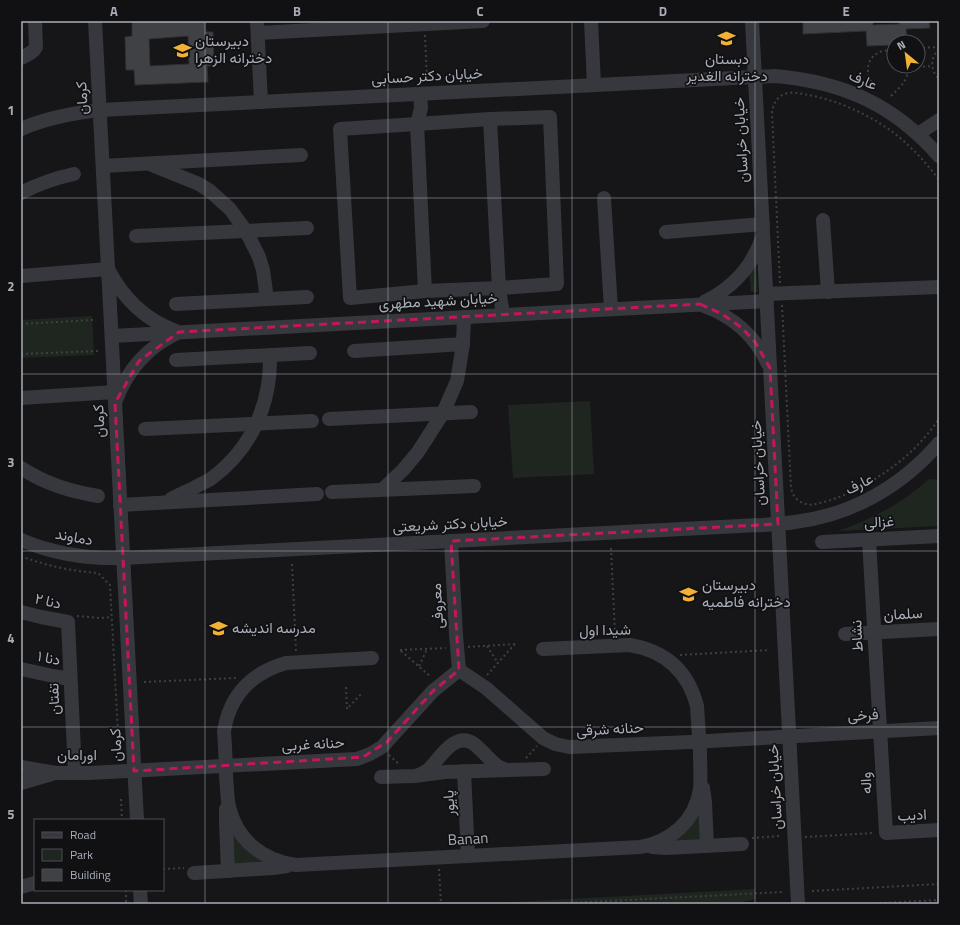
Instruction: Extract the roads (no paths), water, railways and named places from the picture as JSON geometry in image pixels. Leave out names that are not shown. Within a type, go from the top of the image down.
[{"type":"street","points":[[21,58],[30,54],[36,46],[35,21]]},
{"type":"street","name":"کرمان","points":[[95,21],[137,819]]},
{"type":"street","points":[[261,102],[257,27],[483,21]]},
{"type":"street","points":[[591,21],[594,85]]},
{"type":"street","name":"خیابان خراسان","points":[[752,21],[798,904]]},
{"type":"street","name":"خیابان دکتر حسابی","points":[[21,129],[44,120],[100,110],[755,76]]},
{"type":"street","name":"عارف","points":[[755,76],[794,78],[819,82],[849,91],[883,108],[899,119],[918,134],[939,156]]},
{"type":"street","points":[[420,94],[421,108],[416,124],[425,291]]},
{"type":"street","points":[[550,117],[557,284],[425,291],[350,298],[340,129],[416,124],[550,117]]},
{"type":"street","points":[[490,119],[500,288],[503,315]]},
{"type":"street","points":[[918,134],[939,120]]},
{"type":"street","points":[[103,166],[301,155]]},
{"type":"street","points":[[199,184],[203,161]]},
{"type":"street","points":[[148,164],[199,184],[210,191],[230,209],[253,243],[261,264],[266,285],[267,299]]},
{"type":"street","points":[[21,194],[44,182],[74,174]]},
{"type":"street","points":[[604,198],[611,309]]},
{"type":"street","points":[[823,220],[828,292]]},
{"type":"street","points":[[136,236],[307,228]]},
{"type":"street","points":[[666,232],[763,229],[760,243],[751,261],[739,276],[731,285],[700,304]]},
{"type":"street","points":[[21,276],[108,269],[120,290],[137,308],[156,322],[179,332]]},
{"type":"street","name":"خیابان شهید مطهری","points":[[112,336],[700,304],[781,294],[939,287]]},
{"type":"street","points":[[176,304],[307,297]]},
{"type":"street","points":[[700,304],[722,314],[742,328],[756,342],[770,368]]},
{"type":"street","points":[[383,489],[403,470],[418,452],[443,413],[457,380],[463,344],[464,317]]},
{"type":"street","points":[[21,398],[115,397],[125,380],[148,352],[158,344],[179,332]]},
{"type":"street","points":[[354,351],[463,344]]},
{"type":"street","points":[[176,360],[310,353]]},
{"type":"street","points":[[165,502],[211,479],[233,460],[242,448],[257,424],[266,397],[269,383],[270,355]]},
{"type":"street","points":[[329,419],[471,412]]},
{"type":"street","points":[[146,429],[312,421]]},
{"type":"street","name":"عارف","points":[[778,524],[827,516],[851,508],[868,500],[901,479],[937,449]]},
{"type":"street","points":[[21,468],[50,484],[66,490],[98,496]]},
{"type":"street","points":[[403,470],[416,488]]},
{"type":"street","points":[[211,479],[223,499]]},
{"type":"street","points":[[332,492],[474,486]]},
{"type":"street","points":[[120,505],[317,494]]},
{"type":"street","name":"خیابان دکتر شریعتی","points":[[123,558],[778,524]]},
{"type":"street","name":"غزالی","points":[[822,542],[939,536]]},
{"type":"street","name":"دماوند","points":[[21,540],[65,554],[103,558],[123,558]]},
{"type":"street","name":"نشاط","points":[[869,540],[880,731]]},
{"type":"street","name":"معروفی","points":[[451,541],[459,670]]},
{"type":"street","name":"دنا ۲","points":[[21,612],[41,617],[72,619]]},
{"type":"street","name":"تفتان","points":[[72,619],[70,679],[75,774]]},
{"type":"street","name":"سلمان","points":[[845,634],[939,629]]},
{"type":"street","name":"شیدا اول","points":[[543,649],[630,645],[658,653],[674,664],[691,687],[697,706],[699,741]]},
{"type":"street","name":"Banan","points":[[372,658],[286,663],[258,674],[241,691],[233,703],[229,711],[224,731],[227,792],[231,814],[237,828],[245,839],[268,857],[285,864],[296,865],[640,847],[649,845],[659,842],[676,832],[694,809],[700,790],[701,773],[699,741]]},
{"type":"street","name":"دنا ۱","points":[[21,669],[70,679]]},
{"type":"street","name":"حنانه شرقی","points":[[459,670],[486,688],[537,734],[549,742],[569,747],[576,748],[789,736]]},
{"type":"street","name":"حنانه غربی","points":[[134,771],[350,760],[363,757],[376,751],[387,742],[433,691],[459,670]]},
{"type":"street","name":"فرخی","points":[[789,736],[939,728]]},
{"type":"street","name":"واله","points":[[880,731],[882,833]]},
{"type":"street","points":[[439,768],[450,745],[462,740],[474,744],[487,766]]},
{"type":"street","points":[[381,777],[419,775],[428,770],[439,768],[464,772],[487,766],[499,767],[508,770],[544,769]]},
{"type":"street","name":"اورامان","points":[[21,767],[56,773],[75,774],[134,771]]},
{"type":"street","name":"پایور","points":[[464,772],[468,856]]},
{"type":"street","points":[[21,783],[56,773]]},
{"type":"street","points":[[701,773],[705,802],[707,846]]},
{"type":"street","points":[[227,792],[226,823],[228,871]]},
{"type":"street","name":"ادیب","points":[[882,833],[939,830]]},
{"type":"street","points":[[640,847],[666,848],[742,844]]},
{"type":"street","points":[[194,873],[296,865]]},
{"type":"street","points":[[21,887],[34,883]]},
{"type":"street","points":[[140,891],[141,904]]},
{"type":"place","name":"دبستان دخترانه الغدیر","points":[[727,38]]},
{"type":"place","name":"دبیرستان دخترانه الزهرا","points":[[182,50]]},
{"type":"place","name":"دبیرستان دخترانه فاطمیه","points":[[689,594]]},
{"type":"place","name":"مدرسه اندیشه","points":[[219,628]]}]
